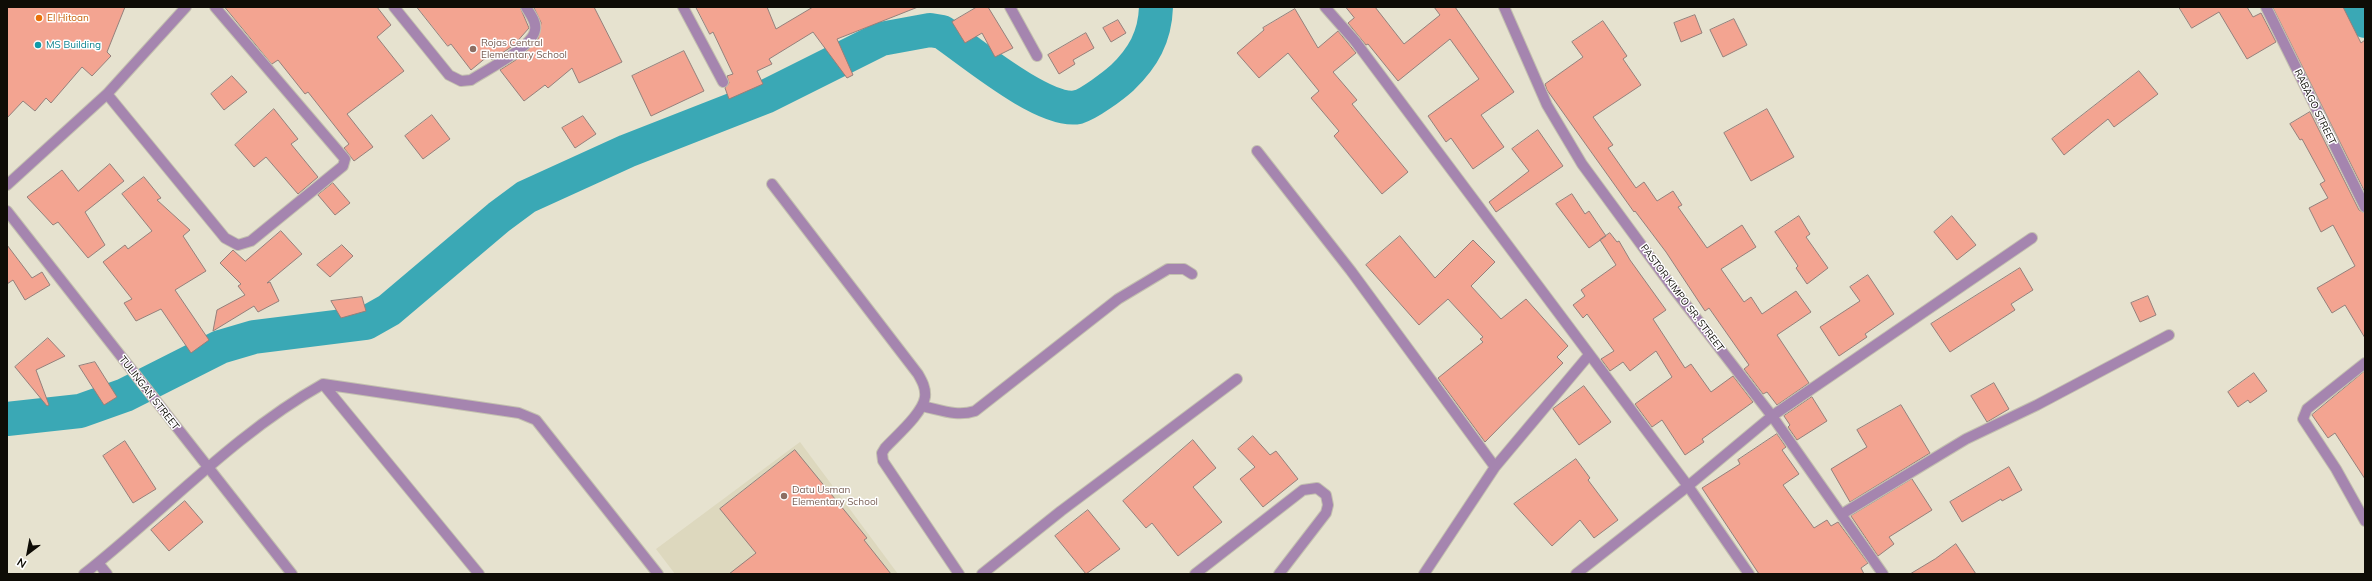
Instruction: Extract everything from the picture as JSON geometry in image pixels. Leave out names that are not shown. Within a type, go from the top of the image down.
[{"type":"street","points":[[7,185],[107,94],[186,7]]},
{"type":"street","points":[[107,94],[226,238],[238,245],[246,244],[257,236],[343,166],[345,159],[215,7]]},
{"type":"street","points":[[394,7],[449,75],[461,81],[471,80],[529,42],[535,30],[535,22],[526,7]]},
{"type":"street","points":[[683,7],[724,82]]},
{"type":"street","points":[[1010,7],[1037,56]]},
{"type":"street","points":[[1325,7],[1355,41],[1588,355],[1688,486],[1749,574]]},
{"type":"street","name":"RABAGO STREET","points":[[2266,7],[2365,207]]},
{"type":"street","name":"PASTOR KIMPO SR. STREET","points":[[1505,9],[1547,105],[1582,164],[1772,416],[1883,574]]},
{"type":"street","points":[[1257,151],[1351,271],[1495,468]]},
{"type":"street","points":[[772,184],[918,374],[925,387],[925,397],[922,406],[885,448],[882,453],[883,461],[959,574]]},
{"type":"street","name":"TULINGAN STREET","points":[[7,211],[208,469],[292,574]]},
{"type":"street","points":[[1576,574],[1688,486],[1772,416],[2032,238]]},
{"type":"street","points":[[922,406],[956,415],[964,415],[975,411],[1118,299],[1168,269],[1184,269],[1192,274]]},
{"type":"street","points":[[1842,514],[1966,439],[2037,405],[2169,335]]},
{"type":"street","points":[[1424,574],[1495,468],[1588,355]]},
{"type":"street","points":[[2365,363],[2307,409],[2302,419],[2336,469],[2365,521]]},
{"type":"street","points":[[982,574],[1061,511],[1238,379]]},
{"type":"street","points":[[323,384],[479,574]]},
{"type":"street","points":[[84,574],[251,431],[295,400],[323,384],[511,412],[536,420],[658,574]]},
{"type":"street","points":[[1195,574],[1303,490],[1317,488],[1326,495],[1328,505],[1326,513],[1279,574]]},
{"type":"street","points":[[98,563],[107,574]]},
{"type":"shaded area","name":"Datu Usman Elementary School","points":[[800,442],[898,574],[675,574],[656,549]]},
{"type":"building","points":[[7,7],[125,7],[107,52],[111,56],[92,76],[82,67],[51,103],[46,98],[35,111],[23,101],[7,118]]},
{"type":"building","points":[[225,7],[377,7],[391,25],[377,37],[404,71],[347,114],[373,147],[354,161],[344,148],[349,144],[308,92],[305,94],[278,60],[272,64]]},
{"type":"building","name":"Rojas Central Elementary School","points":[[417,7],[520,7],[529,28],[514,45],[492,60],[488,56],[471,70],[451,44],[448,46]]},
{"type":"building","points":[[534,7],[594,7],[622,62],[579,83],[572,68],[548,88],[545,85],[524,101],[500,70],[522,56],[538,39],[541,23]]},
{"type":"building","points":[[696,7],[767,7],[776,29],[813,7],[918,7],[837,39],[853,75],[847,78],[813,32],[769,59],[772,64],[757,71],[763,84],[729,99],[725,88],[729,83],[727,76],[733,74],[713,32],[710,34]]},
{"type":"building","points":[[977,7],[988,7],[1013,48],[995,57],[982,33],[965,43],[952,22]]},
{"type":"building","points":[[1346,7],[1375,7],[1404,44],[1440,15],[1434,7],[1455,7],[1514,92],[1481,115],[1504,147],[1473,169],[1451,138],[1446,142],[1428,116],[1479,79],[1450,39],[1398,81],[1368,44],[1366,45],[1348,23],[1354,18]]},
{"type":"building","points":[[2179,7],[2247,7],[2253,17],[2261,13],[2276,42],[2247,59],[2219,12],[2192,28]]},
{"type":"building","points":[[2273,7],[2343,7],[2361,43],[2365,40],[2365,192]]},
{"type":"building","points":[[1295,9],[1318,48],[1338,31],[1356,53],[1333,72],[1357,100],[1352,104],[1408,172],[1382,194],[1334,136],[1339,131],[1311,98],[1319,91],[1288,53],[1259,78],[1237,53],[1264,30],[1263,28]]},
{"type":"building","points":[[1695,15],[1702,33],[1681,42],[1674,23]]},
{"type":"building","points":[[1734,19],[1747,45],[1723,57],[1710,30]]},
{"type":"building","points":[[1118,20],[1126,33],[1111,42],[1103,28]]},
{"type":"building","points":[[1603,21],[1627,56],[1623,59],[1641,85],[1593,117],[1613,145],[1608,148],[1636,188],[1644,182],[1657,201],[1673,191],[1682,205],[1678,207],[1707,248],[1742,225],[1756,247],[1721,269],[1744,302],[1751,297],[1762,314],[1796,291],[1811,312],[1777,335],[1809,383],[1777,405],[1767,392],[1763,394],[1744,369],[1749,365],[1709,308],[1705,311],[1666,252],[1635,211],[1634,212],[1547,90],[1545,84],[1583,57],[1572,42]]},
{"type":"building","points":[[1086,33],[1094,48],[1073,60],[1075,64],[1059,74],[1048,55]]},
{"type":"building","points":[[684,51],[704,91],[651,116],[632,76]]},
{"type":"building","points":[[2139,71],[2158,94],[2114,127],[2108,119],[2064,155],[2052,139]]},
{"type":"building","points":[[232,76],[247,92],[224,110],[211,94]]},
{"type":"building","points":[[274,109],[298,139],[291,144],[318,177],[298,194],[266,157],[254,167],[235,145]]},
{"type":"building","points":[[1767,109],[1794,157],[1751,181],[1724,133]]},
{"type":"building","points":[[2310,112],[2359,210],[2365,213],[2365,338],[2345,305],[2332,313],[2317,288],[2355,266],[2333,225],[2321,232],[2309,208],[2328,198],[2320,184],[2325,181],[2302,139],[2300,140],[2290,124]]},
{"type":"building","points":[[432,115],[450,139],[423,159],[405,136]]},
{"type":"building","points":[[583,116],[596,134],[575,148],[562,128]]},
{"type":"building","points":[[1538,130],[1563,166],[1496,212],[1489,202],[1529,171],[1512,149]]},
{"type":"building","points":[[110,164],[124,181],[85,212],[105,245],[88,258],[58,222],[53,225],[27,197],[62,170],[78,191]]},
{"type":"building","points":[[144,177],[161,198],[157,200],[190,230],[183,236],[206,271],[175,290],[209,340],[191,353],[161,309],[136,321],[124,303],[132,299],[103,262],[125,245],[128,249],[152,231],[122,194]]},
{"type":"building","points":[[333,183],[350,203],[335,215],[318,195]]},
{"type":"building","points":[[1572,194],[1585,214],[1589,211],[1606,236],[1589,248],[1556,204]]},
{"type":"building","points":[[1799,216],[1810,234],[1806,237],[1828,268],[1807,284],[1796,268],[1798,266],[1775,232]]},
{"type":"building","points":[[1952,216],[1976,245],[1957,260],[1934,232]]},
{"type":"building","points":[[281,231],[302,254],[267,283],[270,282],[279,301],[258,312],[254,306],[213,331],[217,310],[245,295],[238,286],[241,284],[220,263],[233,250],[245,261]]},
{"type":"building","points":[[1610,233],[1617,242],[1619,241],[1630,260],[1666,310],[1653,319],[1685,368],[1691,364],[1711,392],[1733,376],[1753,402],[1702,439],[1704,442],[1685,455],[1662,420],[1652,427],[1635,404],[1672,377],[1656,351],[1630,371],[1623,362],[1610,371],[1601,359],[1614,351],[1587,314],[1583,318],[1573,305],[1585,296],[1581,290],[1616,265],[1600,240]]},
{"type":"building","points":[[1400,236],[1435,278],[1473,240],[1495,262],[1471,286],[1501,319],[1526,299],[1568,346],[1557,357],[1563,363],[1485,442],[1438,378],[1483,342],[1480,339],[1483,337],[1448,299],[1419,325],[1366,265]]},
{"type":"building","points":[[7,245],[32,278],[42,272],[50,285],[25,300],[13,280],[7,284]]},
{"type":"building","points":[[342,245],[353,256],[330,277],[317,265]]},
{"type":"building","points":[[2020,268],[2033,290],[2011,304],[2015,310],[1950,352],[1931,324]]},
{"type":"building","points":[[1868,275],[1894,314],[1865,334],[1867,337],[1839,356],[1820,327],[1860,301],[1850,287]]},
{"type":"building","points":[[2148,296],[2156,315],[2140,322],[2131,303]]},
{"type":"building","points":[[362,297],[366,311],[341,318],[331,301]]},
{"type":"building","points":[[48,338],[65,356],[36,370],[49,405],[47,406],[15,367]]},
{"type":"building","points":[[95,362],[117,397],[104,405],[79,366]]},
{"type":"building","points":[[2365,371],[2365,479],[2335,433],[2328,438],[2312,415]]},
{"type":"building","points":[[2254,373],[2267,391],[2250,403],[2248,400],[2238,407],[2228,392]]},
{"type":"building","points":[[1994,383],[2009,409],[1987,422],[1971,396]]},
{"type":"building","points":[[1584,386],[1611,422],[1579,445],[1553,409]]},
{"type":"building","points":[[1812,397],[1827,421],[1797,440],[1788,427],[1790,425],[1784,416]]},
{"type":"building","points":[[1901,405],[1930,453],[1850,502],[1831,469],[1867,447],[1857,430]]},
{"type":"building","points":[[1777,434],[1786,447],[1782,450],[1799,474],[1783,485],[1814,528],[1827,520],[1831,526],[1838,522],[1868,563],[1861,568],[1864,574],[1759,574],[1702,488],[1740,464],[1738,460]]},
{"type":"building","points":[[1253,436],[1270,455],[1276,451],[1298,479],[1263,507],[1240,479],[1255,467],[1238,449]]},
{"type":"building","points":[[1193,440],[1216,468],[1193,487],[1222,522],[1178,556],[1152,523],[1146,528],[1123,501]]},
{"type":"building","points":[[125,441],[156,489],[133,503],[103,456]]},
{"type":"building","name":"Datu Usman Elementary School","points":[[795,450],[867,538],[864,540],[891,574],[729,574],[756,553],[720,509]]},
{"type":"building","points":[[1576,459],[1590,478],[1588,480],[1618,520],[1594,538],[1580,520],[1552,546],[1514,504]]},
{"type":"building","points":[[2009,467],[2022,490],[2002,501],[2001,499],[1962,522],[1950,502]]},
{"type":"building","points":[[1912,479],[1932,510],[1889,537],[1894,544],[1878,556],[1851,516]]},
{"type":"building","points":[[185,501],[203,522],[169,551],[151,530]]},
{"type":"building","points":[[1088,510],[1120,549],[1086,574],[1055,536]]},
{"type":"building","points":[[1956,544],[1976,574],[1910,574],[1935,559]]},
{"type":"waterway","points":[[7,419],[80,411],[125,395],[220,347],[254,337],[366,323],[389,310],[499,217],[526,197],[627,151],[765,97],[881,39],[930,30],[942,32],[1008,80],[1028,92],[1064,107],[1078,107],[1094,99],[1113,85],[1136,63],[1142,55],[1150,37],[1156,7]]},
{"type":"waterway","points":[[2356,7],[2365,21]]},
{"type":"place","name":"El Hitoan","points":[[39,18]]},
{"type":"place","name":"MS Building","points":[[38,45]]},
{"type":"place","name":"Rojas Central Elementary School","points":[[473,49]]},
{"type":"place","name":"Datu Usman Elementary School","points":[[784,496]]}]
